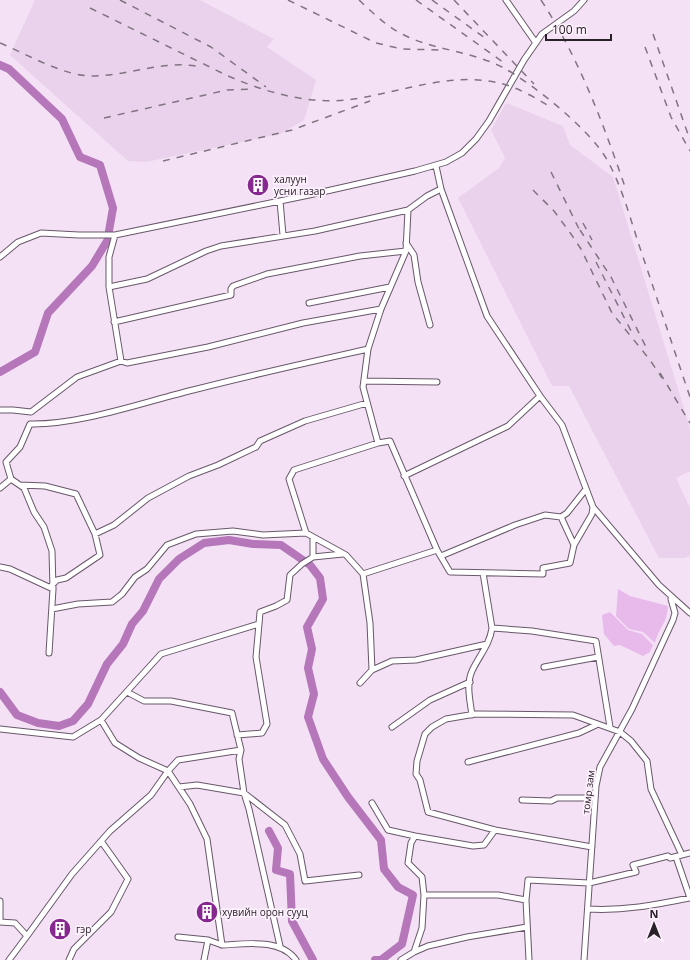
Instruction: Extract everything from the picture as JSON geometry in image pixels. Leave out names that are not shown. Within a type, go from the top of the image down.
[{"type":"street","points":[[506,0],[536,43]]},
{"type":"street","points":[[0,257],[18,242],[41,233],[79,236],[115,235],[280,201],[436,166],[462,153],[476,139],[489,121],[542,34],[574,11],[584,0]]},
{"type":"street","points":[[436,166],[441,189],[487,316],[540,396],[562,425],[594,507],[670,596],[690,613]]},
{"type":"street","points":[[109,287],[147,278],[206,251],[221,246],[315,231],[408,210],[427,196],[441,189]]},
{"type":"street","points":[[280,201],[283,235]]},
{"type":"street","points":[[378,443],[363,387],[368,349],[381,309],[406,251],[408,210]]},
{"type":"street","points":[[115,235],[109,257],[109,287],[121,361]]},
{"type":"street","points":[[406,243],[414,255],[418,282],[430,325]]},
{"type":"street","points":[[114,322],[231,295],[231,289],[233,286],[267,274],[360,256],[406,251]]},
{"type":"street","points":[[309,303],[390,287]]},
{"type":"street","points":[[0,410],[31,412],[77,377],[121,361],[127,363],[208,347],[303,323],[381,309]]},
{"type":"street","points":[[50,653],[52,551],[44,527],[34,512],[24,488],[11,479],[6,462],[20,447],[30,424],[47,424],[110,412],[194,390],[368,349]]},
{"type":"street","points":[[364,381],[437,382]]},
{"type":"street","points":[[404,476],[508,426],[540,396]]},
{"type":"street","points":[[95,534],[114,525],[148,498],[189,476],[218,465],[256,447],[260,441],[304,421],[367,403]]},
{"type":"street","points":[[306,533],[289,479],[294,470],[378,443],[390,441],[437,550],[450,572],[543,574],[544,568],[570,563],[574,545],[592,514],[594,507]]},
{"type":"street","points":[[0,488],[11,479]]},
{"type":"street","points":[[19,485],[45,486],[76,494],[95,534],[100,555],[66,578],[57,580],[52,587]]},
{"type":"street","points":[[441,556],[515,525],[546,515],[561,517],[567,513],[586,488]]},
{"type":"street","points":[[561,517],[574,545]]},
{"type":"street","points":[[52,609],[78,604],[112,602],[122,594],[135,577],[147,569],[167,545],[196,534],[233,530],[263,535],[306,533],[344,554],[363,574],[370,623],[372,670]]},
{"type":"street","points":[[313,556],[314,537]]},
{"type":"street","points":[[363,574],[437,550]]},
{"type":"street","points":[[237,735],[262,733],[267,724],[256,657],[260,612],[287,600],[290,575],[313,556],[344,554]]},
{"type":"street","points":[[0,567],[10,569],[52,587]]},
{"type":"street","points":[[472,715],[470,682],[472,672],[487,644],[492,628],[483,573]]},
{"type":"street","name":"томр зам","points":[[584,960],[595,798],[600,767],[620,732],[674,620],[674,606],[670,596]]},
{"type":"street","points":[[0,729],[73,737],[101,720],[161,654],[259,624]]},
{"type":"street","points":[[492,628],[532,631],[596,641],[610,727]]},
{"type":"street","points":[[360,683],[372,670],[392,661],[416,660],[487,644]]},
{"type":"street","points":[[544,667],[598,657]]},
{"type":"street","points":[[392,727],[430,700],[470,682]]},
{"type":"street","points":[[128,692],[144,701],[171,701],[232,713],[241,750],[239,759],[244,793],[249,809],[280,946],[296,960]]},
{"type":"street","points":[[588,909],[613,910],[647,907],[690,898],[679,856],[651,788],[647,760],[631,741],[620,732],[610,727],[596,725],[573,715],[472,715],[446,720],[432,727],[425,734],[417,761],[416,774],[420,780],[428,812],[495,830],[592,847]]},
{"type":"street","points":[[101,720],[115,743],[139,758],[168,770],[190,804],[207,838],[222,945]]},
{"type":"street","points":[[468,762],[579,733],[596,725]]},
{"type":"street","points":[[9,960],[72,874],[102,841],[151,795],[168,770],[178,760],[241,750]]},
{"type":"street","points":[[179,787],[197,785],[244,793],[285,825],[300,854],[304,881],[359,875]]},
{"type":"street","points":[[522,800],[551,801],[557,798],[595,798]]},
{"type":"street","points":[[372,803],[388,830],[415,836],[473,846],[484,845],[495,830]]},
{"type":"street","points":[[414,952],[422,928],[424,895],[422,877],[408,863],[411,843],[415,836]]},
{"type":"street","points":[[69,960],[74,949],[111,912],[128,879],[102,841]]},
{"type":"street","points":[[529,960],[526,900],[528,880],[590,883],[636,872],[633,866],[668,856],[670,858],[690,853]]},
{"type":"street","points":[[424,895],[498,895],[526,900]]},
{"type":"street","points":[[682,899],[690,902]]},
{"type":"street","points":[[0,901],[0,922],[14,923],[27,936]]},
{"type":"street","points":[[401,960],[428,946],[467,937],[527,927]]},
{"type":"street","points":[[178,937],[208,940],[222,945],[250,944],[280,946]]},
{"type":"street","points":[[204,960],[208,940]]},
{"type":"shaded area","points":[[35,0],[200,0],[274,39],[267,47],[316,80],[304,120],[280,134],[146,162],[128,161],[10,55]]},
{"type":"shaded area","points":[[506,103],[563,126],[570,145],[613,177],[690,428],[690,471],[676,478],[690,508],[690,556],[685,558],[659,558],[569,386],[552,386],[458,198],[499,168],[505,158],[491,130]]},
{"type":"shaded area","points":[[618,589],[630,596],[668,606],[665,621],[655,643],[643,632],[629,629],[616,616]]},
{"type":"shaded area","points":[[610,612],[628,630],[642,634],[653,645],[650,652],[643,656],[620,645],[614,646],[604,634],[602,615]]},
{"type":"waterway","points":[[0,65],[9,69],[62,119],[80,157],[100,165],[113,208],[109,231]]},
{"type":"waterway","points":[[0,372],[35,352],[48,313],[92,266],[107,241]]},
{"type":"waterway","points":[[0,692],[17,715],[38,723],[59,726],[73,721],[88,704],[107,664],[123,644],[132,624],[143,611],[159,579],[179,559],[204,543],[229,540],[253,544],[281,545],[310,565],[320,578],[323,599],[307,627],[312,649],[308,668],[314,694],[308,717],[323,759],[348,797],[381,840],[384,869],[398,887],[413,895],[402,944],[381,960],[375,960]]},
{"type":"waterway","points":[[269,831],[278,848],[276,870],[290,874],[292,921],[313,960]]},
{"type":"railway","points":[[120,0],[211,47],[266,87]]},
{"type":"railway","points":[[288,0],[376,43],[402,49],[441,50]]},
{"type":"railway","points":[[359,0],[386,24],[404,35],[427,44],[477,57],[502,67],[514,74],[558,107],[598,146],[612,169],[621,191],[690,397]]},
{"type":"railway","points":[[416,0],[507,65]]},
{"type":"railway","points":[[432,0],[485,38]]},
{"type":"railway","points":[[454,0],[534,84]]},
{"type":"railway","points":[[541,0],[555,22],[589,91],[625,187]]},
{"type":"railway","points":[[90,8],[228,76],[256,87],[286,96],[316,100],[347,100],[442,82],[480,80],[512,87],[549,106]]},
{"type":"railway","points":[[653,34],[690,140]]},
{"type":"railway","points":[[0,43],[45,64],[81,75],[106,75],[174,65],[202,67]]},
{"type":"railway","points":[[645,47],[671,117],[690,151]]},
{"type":"railway","points":[[104,118],[227,90],[254,89]]},
{"type":"railway","points":[[163,161],[292,130],[370,101]]},
{"type":"railway","points":[[551,172],[582,235]]},
{"type":"railway","points":[[533,190],[554,211],[571,234],[581,249],[612,313],[650,360],[662,378]]},
{"type":"railway","points":[[583,223],[592,240]]},
{"type":"railway","points":[[580,230],[611,277],[647,349]]},
{"type":"railway","points":[[596,262],[631,331]]},
{"type":"railway","points":[[660,373],[690,423]]},
{"type":"place","name":"халуун усни газар","points":[[258,185]]},
{"type":"place","name":"хувийн орон сууц","points":[[207,912]]},
{"type":"place","name":"гэр","points":[[60,929]]}]
